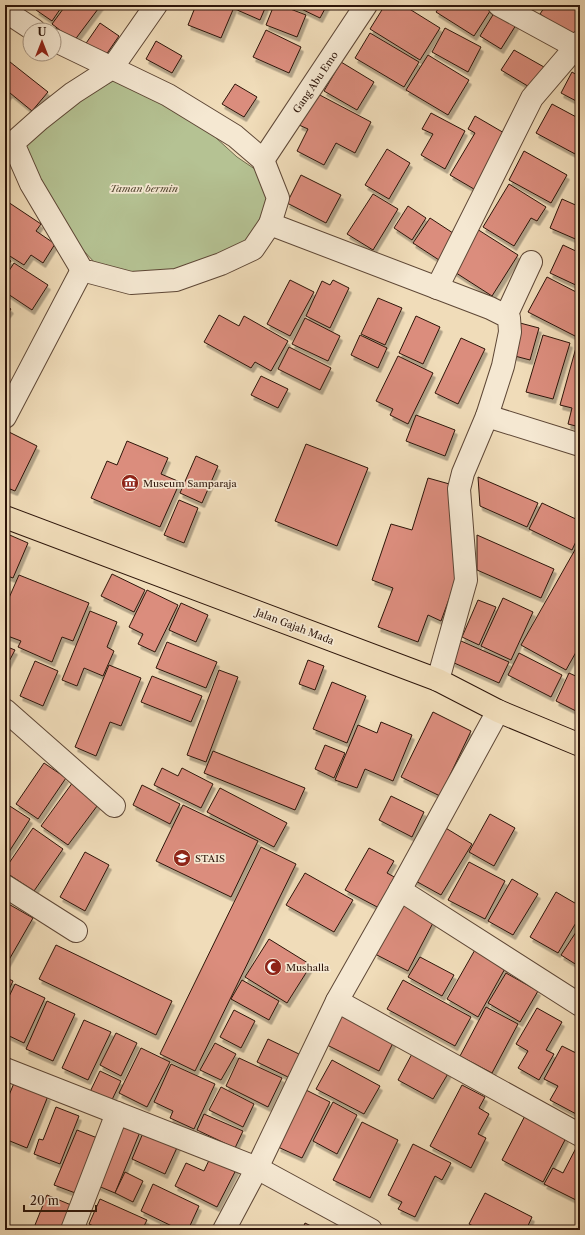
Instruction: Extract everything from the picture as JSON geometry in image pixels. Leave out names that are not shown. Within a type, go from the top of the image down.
[{"type":"main road","name":"Jalan Gajah Mada","points":[[5,517],[438,680],[498,711],[580,745]]},
{"type":"street","points":[[62,44],[112,68],[168,95],[235,136],[263,160],[278,198],[270,224],[253,249],[221,264],[176,280],[131,283],[82,270],[9,146],[45,114],[73,93],[112,68],[156,5]]},
{"type":"street","name":"Gang Abu Emo","points":[[263,160],[366,5]]},
{"type":"street","points":[[437,288],[532,98],[578,44],[499,5]]},
{"type":"street","points":[[5,11],[22,22]]},
{"type":"street","points":[[270,224],[437,288],[509,318],[510,332],[502,366],[487,416],[463,473],[459,489],[466,580],[438,680]]},
{"type":"street","points":[[506,316],[531,262]]},
{"type":"street","points":[[5,417],[82,270]]},
{"type":"street","points":[[487,416],[580,445]]},
{"type":"street","points":[[5,710],[114,806]]},
{"type":"street","points":[[224,1230],[257,1168],[338,1001],[498,711]]},
{"type":"street","points":[[5,886],[76,931]]},
{"type":"street","points":[[400,890],[580,1005]]},
{"type":"street","points":[[338,1001],[580,1135]]},
{"type":"street","points":[[5,1069],[257,1168],[371,1230]]},
{"type":"street","points":[[72,1230],[117,1113]]},
{"type":"green space","name":"Taman bermin","points":[[118,78],[193,117],[237,157],[265,176],[268,199],[261,222],[244,244],[183,271],[123,274],[97,265],[81,248],[60,217],[23,146],[78,101]]},
{"type":"building","points":[[40,5],[63,5],[52,21],[36,10]]},
{"type":"building","points":[[66,5],[101,5],[74,41],[62,32],[62,22],[53,22]]},
{"type":"building","points":[[196,5],[235,5],[221,38],[188,25]]},
{"type":"building","points":[[237,5],[266,6],[260,20],[235,9]]},
{"type":"building","points":[[274,5],[280,5],[306,15],[297,37],[266,25]]},
{"type":"building","points":[[293,5],[327,5],[320,18]]},
{"type":"building","points":[[385,5],[403,5],[440,28],[420,60],[370,29]]},
{"type":"building","points":[[441,5],[494,5],[474,36],[436,12]]},
{"type":"building","points":[[499,5],[521,17],[501,49],[480,36]]},
{"type":"building","points":[[546,5],[580,5],[580,37],[578,40],[540,14]]},
{"type":"building","points":[[100,23],[119,36],[99,65],[80,52]]},
{"type":"building","points":[[445,28],[481,47],[468,72],[432,52]]},
{"type":"building","points":[[266,30],[301,47],[289,73],[253,57]]},
{"type":"building","points":[[370,33],[419,62],[404,87],[355,58]]},
{"type":"building","points":[[156,41],[182,56],[172,73],[146,59]]},
{"type":"building","points":[[514,50],[544,67],[531,88],[501,70]]},
{"type":"building","points":[[428,55],[469,80],[448,115],[406,90]]},
{"type":"building","points":[[5,58],[48,92],[32,111],[10,93],[5,99]]},
{"type":"building","points":[[341,62],[374,82],[357,110],[324,91]]},
{"type":"building","points":[[572,72],[580,77],[580,103],[561,93]]},
{"type":"building","points":[[235,84],[257,97],[244,117],[222,104]]},
{"type":"building","points":[[316,93],[371,122],[355,153],[336,143],[324,165],[297,151],[308,129],[299,125]]},
{"type":"building","points":[[552,104],[580,119],[580,149],[577,155],[536,133]]},
{"type":"building","points":[[431,113],[465,131],[445,169],[421,155],[433,134],[422,129]]},
{"type":"building","points":[[475,116],[511,137],[479,192],[450,175],[475,133],[468,129]]},
{"type":"building","points":[[387,149],[410,163],[389,199],[365,185]]},
{"type":"building","points":[[524,151],[567,175],[551,203],[509,180]]},
{"type":"building","points":[[301,175],[341,195],[326,223],[287,203]]},
{"type":"building","points":[[509,184],[546,207],[537,221],[531,218],[514,246],[483,227]]},
{"type":"building","points":[[373,194],[398,209],[373,250],[347,234]]},
{"type":"building","points":[[562,199],[580,207],[580,241],[550,228]]},
{"type":"building","points":[[5,200],[41,224],[36,231],[55,244],[43,263],[31,255],[24,265],[5,253]]},
{"type":"building","points":[[408,206],[426,218],[412,240],[394,228]]},
{"type":"building","points":[[430,218],[456,235],[439,260],[413,243]]},
{"type":"building","points":[[469,224],[518,255],[492,296],[450,269]]},
{"type":"building","points":[[563,245],[580,253],[580,287],[550,273]]},
{"type":"building","points":[[5,257],[11,261],[5,271]]},
{"type":"building","points":[[14,263],[48,285],[32,310],[5,292],[5,277]]},
{"type":"building","points":[[547,277],[580,294],[580,326],[575,336],[528,312]]},
{"type":"building","points":[[290,280],[314,292],[290,336],[267,324]]},
{"type":"building","points":[[333,280],[349,288],[330,328],[306,316],[322,281],[330,285]]},
{"type":"building","points":[[378,298],[402,308],[385,345],[361,334]]},
{"type":"building","points":[[5,304],[11,309],[5,317]]},
{"type":"building","points":[[219,315],[239,326],[244,316],[288,341],[271,371],[255,362],[251,368],[204,342]]},
{"type":"building","points":[[416,316],[440,327],[423,364],[399,353]]},
{"type":"building","points":[[305,318],[340,336],[328,361],[292,344]]},
{"type":"building","points":[[520,323],[539,328],[530,360],[511,355]]},
{"type":"building","points":[[360,335],[387,348],[378,368],[351,355]]},
{"type":"building","points":[[543,335],[570,343],[553,399],[526,392]]},
{"type":"building","points":[[461,338],[485,349],[458,404],[435,393]]},
{"type":"building","points":[[577,344],[580,345],[580,427],[568,424],[572,408],[560,405]]},
{"type":"building","points":[[289,347],[331,368],[320,390],[278,369]]},
{"type":"building","points":[[398,356],[433,373],[408,424],[390,415],[393,409],[376,401]]},
{"type":"building","points":[[261,376],[288,389],[278,408],[251,395]]},
{"type":"building","points":[[416,415],[455,430],[445,456],[406,441]]},
{"type":"building","points":[[9,432],[37,446],[15,491],[5,487],[5,440]]},
{"type":"building","points":[[127,441],[168,458],[161,474],[180,482],[160,527],[91,498],[107,461],[117,465]]},
{"type":"building","points":[[306,444],[368,468],[337,546],[275,521]]},
{"type":"building","points":[[196,456],[218,466],[202,503],[180,493]]},
{"type":"building","points":[[478,477],[538,503],[527,527],[480,506]]},
{"type":"building","points":[[428,478],[453,485],[457,577],[441,621],[428,615],[418,642],[378,627],[393,588],[372,580],[391,524],[412,530]]},
{"type":"building","points":[[179,500],[198,508],[184,543],[164,535]]},
{"type":"building","points":[[542,503],[580,521],[580,533],[572,550],[529,529]]},
{"type":"building","points":[[5,533],[28,543],[13,578],[5,575]]},
{"type":"building","points":[[477,535],[554,569],[541,598],[477,570]]},
{"type":"building","points":[[580,541],[580,645],[566,670],[521,645]]},
{"type":"building","points":[[112,574],[145,590],[134,612],[101,596]]},
{"type":"building","points":[[19,575],[89,603],[73,641],[62,637],[52,662],[18,647],[21,641],[5,635],[5,616],[7,612],[5,611],[5,607]]},
{"type":"building","points":[[147,590],[178,605],[155,652],[138,644],[143,634],[129,627]]},
{"type":"building","points":[[503,598],[533,612],[511,660],[481,646]]},
{"type":"building","points":[[478,600],[496,607],[479,645],[462,637]]},
{"type":"building","points":[[181,603],[208,615],[196,642],[169,630]]},
{"type":"building","points":[[90,611],[117,622],[107,647],[114,651],[103,676],[84,668],[77,686],[62,680]]},
{"type":"building","points":[[461,641],[509,662],[499,683],[452,662]]},
{"type":"building","points":[[167,642],[217,662],[206,688],[156,668]]},
{"type":"building","points":[[5,646],[15,650],[5,669]]},
{"type":"building","points":[[519,653],[562,675],[551,697],[508,675]]},
{"type":"building","points":[[308,660],[324,666],[315,690],[299,684]]},
{"type":"building","points":[[35,661],[58,671],[43,706],[20,696]]},
{"type":"building","points":[[109,665],[141,678],[121,726],[110,722],[96,756],[75,747]]},
{"type":"building","points":[[219,670],[238,677],[206,762],[187,755]]},
{"type":"building","points":[[569,673],[580,678],[580,713],[556,701]]},
{"type":"building","points":[[152,676],[202,696],[191,722],[141,702]]},
{"type":"building","points":[[332,682],[366,696],[347,743],[313,729]]},
{"type":"building","points":[[433,712],[471,731],[440,796],[401,777]]},
{"type":"building","points":[[381,722],[412,735],[393,781],[365,769],[357,788],[335,780],[358,725],[377,733]]},
{"type":"building","points":[[325,745],[345,753],[334,778],[315,769]]},
{"type":"building","points":[[213,751],[305,788],[295,810],[204,773]]},
{"type":"building","points":[[44,763],[66,778],[38,819],[16,804]]},
{"type":"building","points":[[162,768],[178,776],[182,768],[213,784],[201,808],[154,785]]},
{"type":"building","points":[[73,782],[100,802],[68,845],[41,826]]},
{"type":"building","points":[[142,785],[180,804],[170,824],[133,805]]},
{"type":"building","points":[[220,788],[287,823],[274,847],[207,812]]},
{"type":"building","points":[[391,796],[424,812],[412,837],[379,820]]},
{"type":"building","points":[[5,803],[30,819],[5,858]]},
{"type":"building","points":[[183,805],[258,841],[231,897],[156,861]]},
{"type":"building","points":[[490,814],[515,828],[494,866],[469,852]]},
{"type":"building","points":[[444,827],[472,844],[441,895],[412,879]]},
{"type":"building","points":[[33,828],[63,849],[34,891],[5,872],[5,869]]},
{"type":"building","points":[[261,847],[296,864],[195,1071],[160,1054]]},
{"type":"building","points":[[369,848],[394,861],[387,873],[398,879],[381,909],[345,890]]},
{"type":"building","points":[[85,852],[109,865],[85,911],[60,897]]},
{"type":"building","points":[[469,862],[505,881],[485,919],[448,900]]},
{"type":"building","points":[[305,873],[353,900],[334,932],[286,905]]},
{"type":"building","points":[[512,879],[538,894],[513,935],[488,921]]},
{"type":"building","points":[[556,892],[580,906],[580,916],[558,953],[530,937]]},
{"type":"building","points":[[5,902],[33,918],[6,965],[5,965]]},
{"type":"building","points":[[401,904],[434,921],[408,971],[375,954]]},
{"type":"building","points":[[580,926],[580,967],[561,955]]},
{"type":"building","points":[[269,939],[311,965],[287,1003],[245,977]]},
{"type":"building","points":[[56,945],[172,1001],[156,1035],[39,979]]},
{"type":"building","points":[[476,948],[507,965],[478,1017],[447,999]]},
{"type":"building","points":[[420,957],[454,975],[442,996],[408,977]]},
{"type":"building","points":[[506,973],[538,991],[520,1022],[488,1003]]},
{"type":"building","points":[[5,977],[13,981],[5,998]]},
{"type":"building","points":[[242,980],[279,1001],[269,1020],[231,999]]},
{"type":"building","points":[[403,980],[471,1017],[455,1046],[387,1009]]},
{"type":"building","points":[[15,984],[45,998],[24,1043],[5,1034],[5,1005]]},
{"type":"building","points":[[47,1001],[75,1014],[53,1061],[26,1049]]},
{"type":"building","points":[[486,1007],[518,1024],[492,1073],[460,1056]]},
{"type":"building","points":[[537,1008],[562,1022],[546,1050],[554,1054],[539,1080],[518,1068],[528,1051],[516,1044]]},
{"type":"building","points":[[345,1009],[397,1035],[379,1071],[327,1045]]},
{"type":"building","points":[[234,1010],[255,1021],[241,1048],[220,1037]]},
{"type":"building","points":[[84,1020],[111,1032],[88,1080],[62,1068]]},
{"type":"building","points":[[116,1033],[137,1043],[121,1076],[100,1065]]},
{"type":"building","points":[[268,1039],[301,1055],[290,1078],[257,1062]]},
{"type":"building","points":[[215,1043],[236,1054],[221,1080],[200,1070]]},
{"type":"building","points":[[562,1046],[580,1055],[580,1111],[578,1115],[550,1100],[558,1086],[544,1079]]},
{"type":"building","points":[[141,1048],[170,1062],[147,1107],[119,1093]]},
{"type":"building","points":[[413,1052],[449,1072],[433,1099],[398,1080]]},
{"type":"building","points":[[239,1058],[282,1078],[268,1107],[226,1086]]},
{"type":"building","points":[[332,1060],[380,1086],[364,1114],[316,1089]]},
{"type":"building","points":[[171,1064],[215,1084],[194,1129],[170,1118],[173,1111],[154,1102]]},
{"type":"building","points":[[100,1071],[121,1081],[110,1104],[89,1094]]},
{"type":"building","points":[[14,1083],[48,1096],[27,1148],[5,1139],[5,1105]]},
{"type":"building","points":[[462,1085],[485,1097],[479,1108],[489,1114],[478,1134],[486,1138],[471,1168],[430,1146]]},
{"type":"building","points":[[221,1087],[254,1104],[243,1127],[209,1110]]},
{"type":"building","points":[[306,1090],[330,1102],[302,1158],[278,1147]]},
{"type":"building","points":[[333,1102],[357,1115],[337,1154],[313,1141]]},
{"type":"building","points":[[56,1107],[79,1116],[60,1164],[34,1154],[39,1139],[43,1140]]},
{"type":"building","points":[[528,1110],[566,1138],[543,1182],[502,1160]]},
{"type":"building","points":[[204,1114],[243,1131],[235,1148],[197,1130]]},
{"type":"building","points":[[116,1122],[140,1132],[115,1193],[91,1183]]},
{"type":"building","points":[[362,1122],[398,1140],[370,1198],[333,1180]]},
{"type":"building","points":[[146,1126],[180,1141],[165,1174],[132,1159]]},
{"type":"building","points":[[77,1130],[100,1139],[78,1194],[54,1185]]},
{"type":"building","points":[[413,1144],[451,1163],[442,1180],[435,1176],[415,1217],[398,1209],[402,1202],[388,1195]]},
{"type":"building","points":[[576,1148],[580,1150],[580,1202],[544,1184],[553,1168],[563,1173]]},
{"type":"building","points":[[211,1156],[237,1168],[217,1207],[175,1186],[186,1163],[204,1171]]},
{"type":"building","points":[[125,1172],[143,1181],[133,1202],[115,1193]]},
{"type":"building","points":[[153,1184],[199,1206],[188,1230],[180,1230],[141,1211]]},
{"type":"building","points":[[485,1193],[532,1217],[526,1230],[481,1230],[469,1224]]},
{"type":"building","points":[[47,1195],[76,1207],[67,1230],[33,1230]]},
{"type":"building","points":[[100,1199],[147,1220],[142,1230],[102,1230],[89,1224]]},
{"type":"building","points":[[305,1223],[319,1230],[302,1230]]},
{"type":"building","points":[[160,1225],[170,1230],[158,1230]]},
{"type":"building","points":[[534,1226],[542,1230],[532,1230]]},
{"type":"place","name":"Museum Samparaja","points":[[130,483]]},
{"type":"place","name":"STAIS","points":[[182,858]]},
{"type":"place","name":"Mushalla","points":[[273,967]]}]
